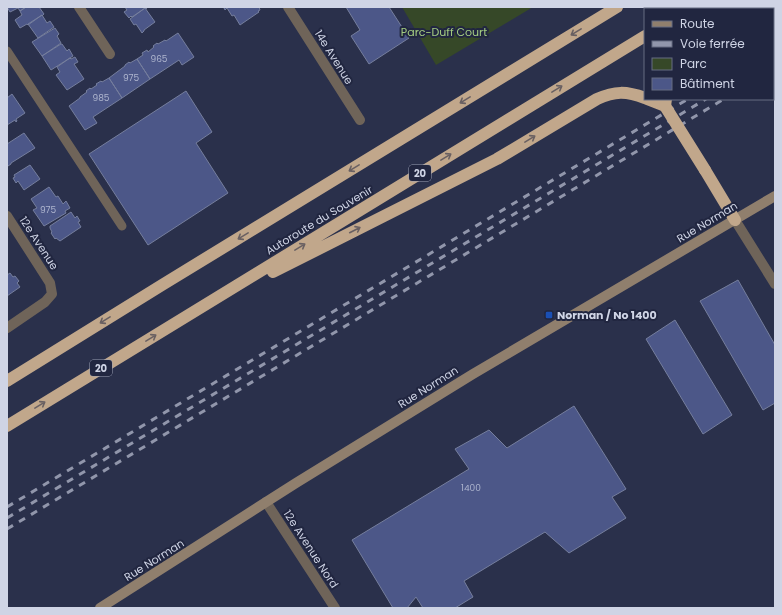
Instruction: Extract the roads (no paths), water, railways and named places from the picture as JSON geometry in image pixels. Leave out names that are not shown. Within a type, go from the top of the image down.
[{"type":"highway","points":[[7,381],[617,7]]},
{"type":"highway","name":"Autoroute du Souvenir","points":[[7,426],[644,37]]},
{"type":"highway","points":[[195,311],[497,159],[607,95],[620,93],[634,94],[644,97]]},
{"type":"highway","points":[[656,101],[705,170],[735,220]]},
{"type":"street","points":[[79,7],[110,54]]},
{"type":"street","name":"14e Avenue","points":[[288,7],[360,120]]},
{"type":"street","name":"Rue Norman","points":[[100,608],[266,502],[479,370],[775,196]]},
{"type":"street","name":"12e Avenue","points":[[7,216],[50,283],[52,294],[45,302],[7,328]]},
{"type":"street","points":[[735,220],[775,284]]},
{"type":"street","name":"12e Avenue Nord","points":[[266,502],[335,608]]},
{"type":"lane","points":[[7,51],[122,226]]},
{"type":"railway","points":[[7,507],[686,100]]},
{"type":"railway","points":[[7,518],[704,100]]},
{"type":"railway","points":[[7,529],[722,100]]},
{"type":"place","name":"Norman / No 1400","points":[[549,315]]},
{"type":"park label","name":"Parc-Duff Court","points":[[444,32]]}]
